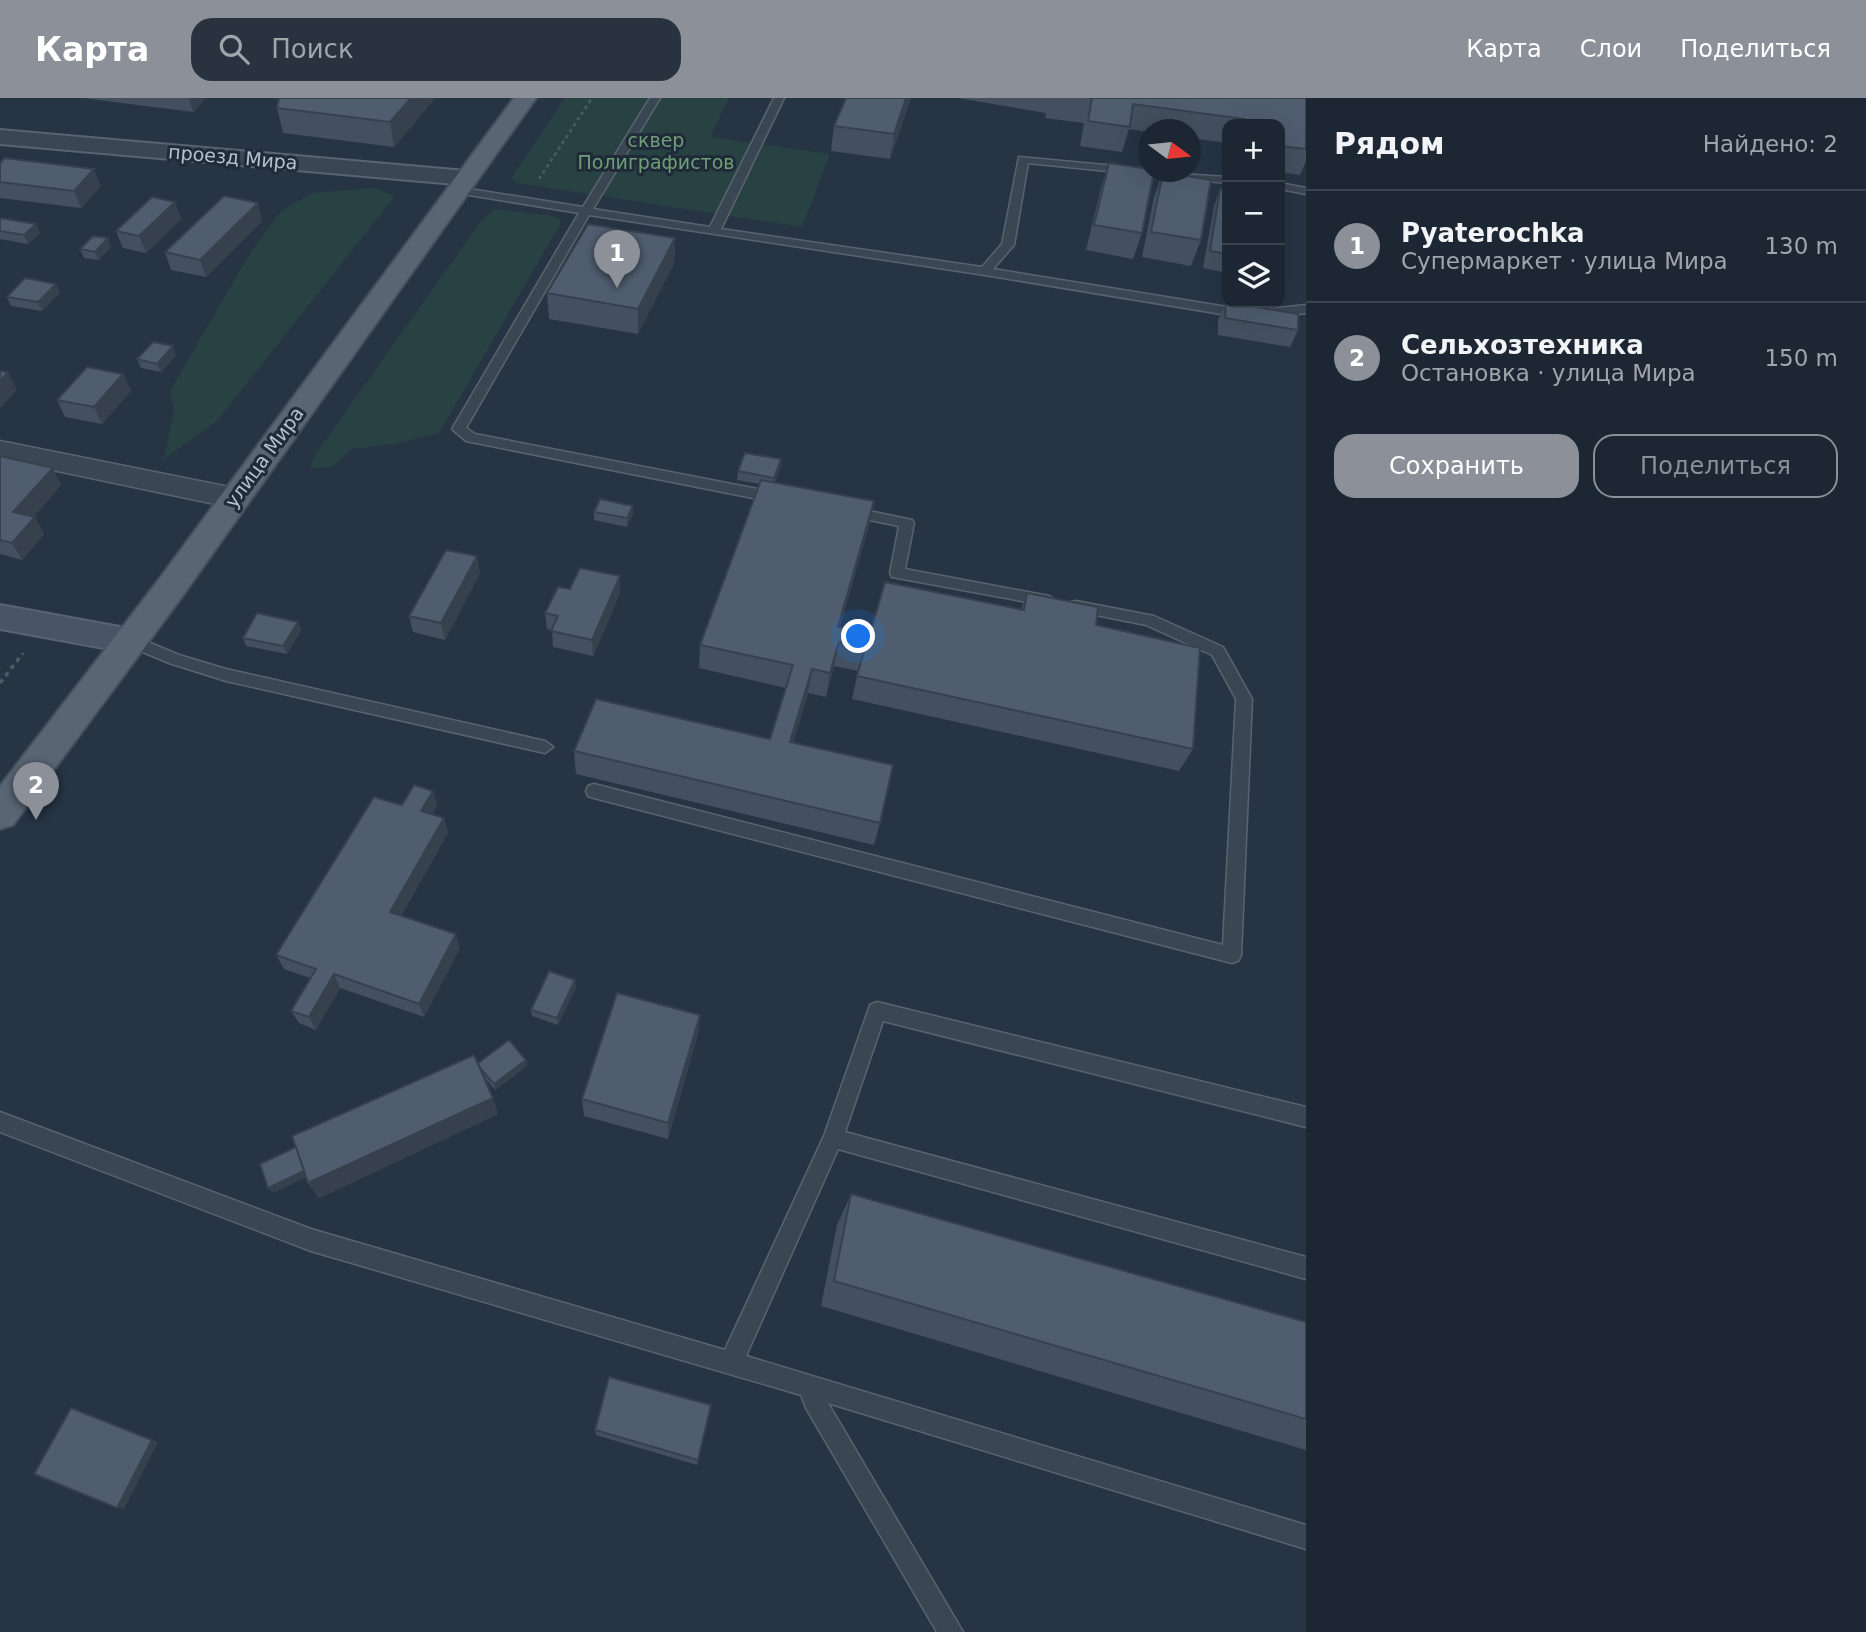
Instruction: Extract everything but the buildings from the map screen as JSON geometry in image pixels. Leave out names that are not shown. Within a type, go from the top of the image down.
[{"type":"main road","name":"улица Мира","points":[[0,814],[131,641],[524,98]]},
{"type":"main road","points":[[0,617],[131,641]]},
{"type":"street","name":"проезд Мира","points":[[0,137],[462,184]]},
{"type":"street","points":[[0,450],[234,498]]},
{"type":"lane","points":[[655,98],[459,429],[471,439],[788,500]]},
{"type":"lane","points":[[714,231],[779,98]]},
{"type":"lane","points":[[985,271],[1008,245],[1023,159],[1222,179]]},
{"type":"lane","points":[[462,184],[525,201],[985,271],[1252,315],[1306,309]]},
{"type":"lane","points":[[1285,187],[1306,191]]},
{"type":"lane","points":[[594,791],[1232,956],[1244,699],[1218,651],[1149,620],[897,573],[907,523],[828,508]]},
{"type":"lane","points":[[131,641],[226,676],[545,747]]},
{"type":"lane","points":[[731,1363],[833,1138],[877,1011],[1306,1116]]},
{"type":"lane","points":[[0,1122],[312,1240],[810,1385],[1306,1538]]},
{"type":"lane","points":[[833,1138],[1306,1268]]},
{"type":"lane","points":[[810,1385],[814,1400],[951,1632]]},
{"type":"path","points":[[525,201],[592,98]]},
{"type":"green space","name":"сквер Полиграфистов","points":[[565,98],[729,98],[710,137],[830,154],[802,227],[517,183],[511,178]]},
{"type":"green space","points":[[373,188],[395,196],[217,421],[164,459],[174,409],[170,391],[247,258],[281,211],[312,193]]},
{"type":"green space","points":[[495,209],[552,216],[562,221],[439,433],[394,444],[352,449],[332,467],[310,468],[315,455],[481,221]]},
{"type":"place","name":"Pyaterochka","points":[[617,288]]},
{"type":"place","name":"Сельхозтехника","points":[[36,820]]}]
